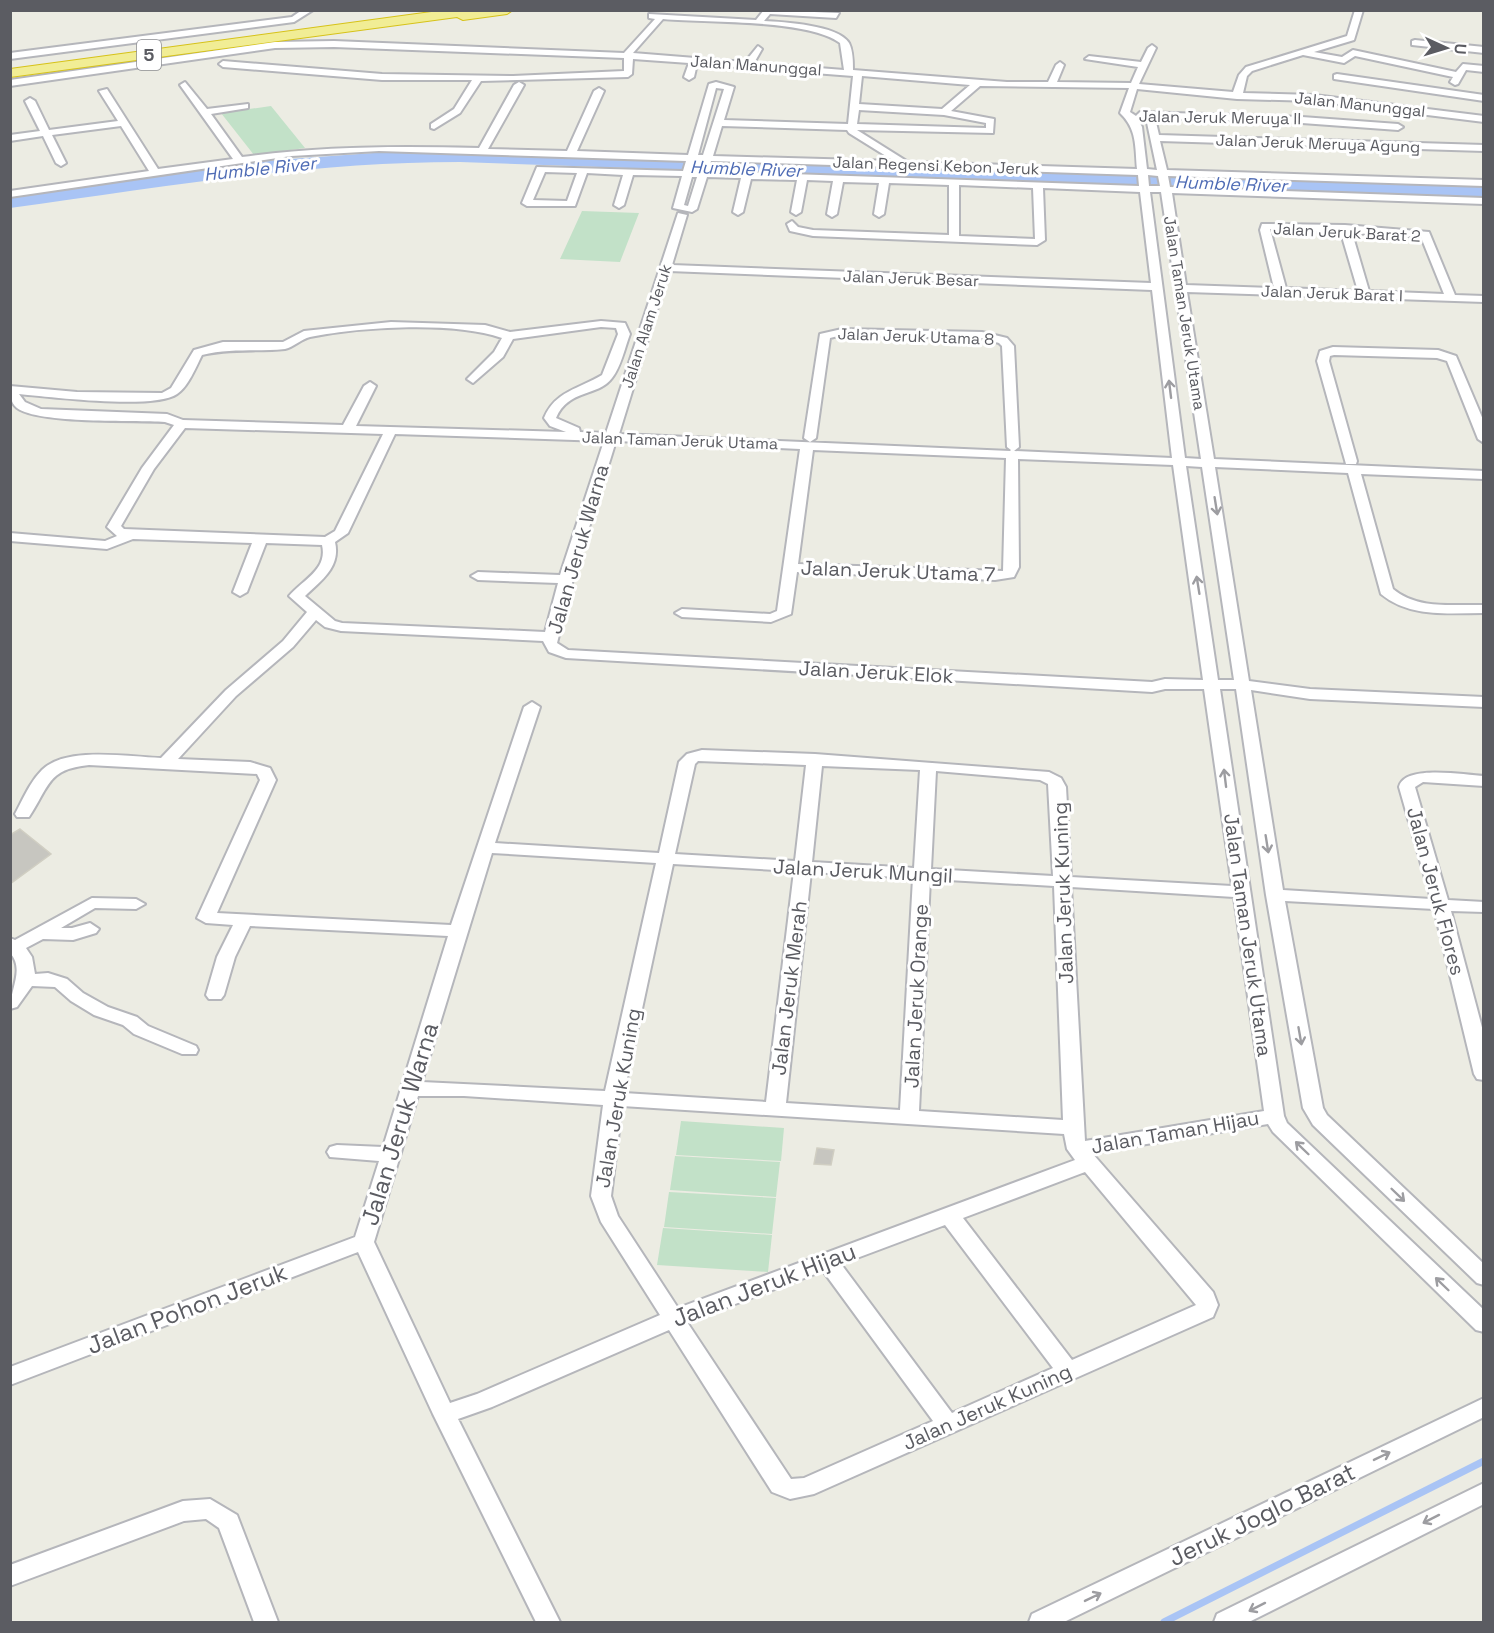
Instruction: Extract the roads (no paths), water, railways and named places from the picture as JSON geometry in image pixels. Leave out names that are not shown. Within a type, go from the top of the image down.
[{"type":"highway","name":"5","points":[[10,74],[59,64],[427,14],[479,10]]},
{"type":"highway","points":[[427,14],[507,10]]},
{"type":"highway","name":"5","points":[[10,67],[59,64]]},
{"type":"street","points":[[1237,96],[1243,75],[1249,69],[1351,38],[1359,10]]},
{"type":"street","points":[[758,23],[768,11],[837,13],[828,33]]},
{"type":"street","points":[[10,56],[306,13]]},
{"type":"street","points":[[223,64],[320,70],[382,77],[478,78],[628,74],[628,56],[656,17],[758,23],[828,33],[845,44],[854,72],[856,107],[852,128],[855,134],[904,164]]},
{"type":"street","points":[[1415,43],[1484,69]]},
{"type":"street","points":[[272,68],[274,45]]},
{"type":"street","name":"Jalan Manunggal","points":[[10,83],[274,45],[494,49],[694,60],[812,73],[854,72],[1021,85],[1052,83],[1134,86],[1237,96],[1278,91],[1484,119]]},
{"type":"street","points":[[1128,115],[1125,113],[1134,86],[1152,48]]},
{"type":"street","points":[[748,65],[758,49]]},
{"type":"street","points":[[705,61],[714,50]]},
{"type":"street","points":[[1448,93],[1464,62],[1484,50]]},
{"type":"street","points":[[1304,53],[1344,60],[1353,53],[1464,62]]},
{"type":"street","points":[[1440,55],[1464,62]]},
{"type":"street","points":[[1089,59],[1143,64]]},
{"type":"street","points":[[689,77],[694,60]]},
{"type":"street","points":[[1052,83],[1060,64]]},
{"type":"street","points":[[310,81],[320,70]]},
{"type":"street","points":[[434,126],[456,111],[478,78]]},
{"type":"street","points":[[1337,78],[1484,98]]},
{"type":"street","points":[[1352,102],[1359,81]]},
{"type":"street","points":[[944,112],[979,82]]},
{"type":"street","points":[[185,85],[238,160]]},
{"type":"street","points":[[482,151],[519,85]]},
{"type":"street","points":[[728,85],[692,209],[681,210],[678,208],[691,166],[712,87],[728,85]]},
{"type":"street","points":[[104,91],[155,173]]},
{"type":"street","points":[[571,154],[599,91]]},
{"type":"street","points":[[1456,115],[1460,95]]},
{"type":"street","points":[[30,101],[61,163]]},
{"type":"street","points":[[205,112],[245,106]]},
{"type":"street","points":[[718,123],[990,131],[991,121],[944,112],[856,107]]},
{"type":"street","name":"Jalan Jeruk Meruya II","points":[[1128,115],[1170,114],[1323,119],[1331,143]]},
{"type":"street","name":"Jalan Taman Jeruk Utama","points":[[1128,115],[1133,118],[1137,127],[1145,181],[1179,458],[1274,1116]]},
{"type":"street","name":"Jalan Taman Jeruk Utama","points":[[1150,116],[1164,181],[1275,895],[1315,1114],[1484,1277]]},
{"type":"street","points":[[1323,119],[1399,131],[1403,145]]},
{"type":"street","points":[[10,138],[122,123]]},
{"type":"street","name":"Jalan Jeruk Meruya Agung","points":[[1153,138],[1484,148]]},
{"type":"street","points":[[10,194],[238,160],[356,149],[571,154],[691,166]]},
{"type":"street","name":"Jalan Regensi Kebon Jeruk","points":[[691,166],[904,164],[1145,181]]},
{"type":"street","points":[[583,170],[571,204],[527,203],[541,169],[629,171],[705,166],[747,175],[1038,186],[1145,181],[1484,183]]},
{"type":"street","points":[[619,205],[629,171]]},
{"type":"street","points":[[738,212],[747,175]]},
{"type":"street","points":[[796,212],[803,177]]},
{"type":"street","points":[[832,214],[838,178]]},
{"type":"street","points":[[879,214],[884,180]]},
{"type":"street","points":[[1145,181],[1484,201]]},
{"type":"street","points":[[954,182],[954,239]]},
{"type":"street","points":[[792,224],[794,229],[802,232],[1037,242],[1040,240],[1038,186]]},
{"type":"street","name":"Jalan Alam Jeruk","points":[[612,433],[682,215]]},
{"type":"street","name":"Jalan Jeruk Barat 2","points":[[1281,292],[1264,230],[1266,226],[1345,228],[1425,234],[1451,298]]},
{"type":"street","points":[[1345,228],[1364,294]]},
{"type":"street","name":"Jalan Jeruk Besar","points":[[665,267],[1157,287]]},
{"type":"street","name":"Jalan Jeruk Barat I","points":[[1180,288],[1484,299]]},
{"type":"street","points":[[11,390],[77,396],[164,397],[176,390],[198,354],[210,348],[285,345],[304,334],[320,332],[392,325],[469,327],[509,336],[601,324],[624,328],[607,377],[576,391],[552,410],[550,418],[554,423],[591,436]]},
{"type":"street","name":"Jalan Jeruk Utama 8","points":[[809,442],[824,336],[842,332],[982,335],[1004,340],[1008,346],[1012,451]]},
{"type":"street","points":[[473,379],[499,354],[509,336]]},
{"type":"street","points":[[1484,440],[1452,359],[1438,354],[1333,351],[1324,354],[1323,361],[1386,591],[1392,597],[1411,606],[1484,609]]},
{"type":"street","points":[[1167,359],[1192,360]]},
{"type":"street","points":[[348,428],[370,386]]},
{"type":"street","name":"Jalan Taman Jeruk Utama","points":[[11,390],[14,398],[21,405],[39,413],[178,422],[591,436],[612,433],[1352,465],[1484,467]]},
{"type":"street","points":[[178,422],[114,527],[119,532],[131,535],[328,541],[341,533],[391,430]]},
{"type":"street","name":"Jalan Jeruk Warna","points":[[600,656],[558,652],[550,643],[566,579],[612,433]]},
{"type":"street","name":"Jalan Jeruk Utama 7","points":[[809,442],[791,568],[995,576],[1009,574],[1012,567],[1012,451]]},
{"type":"street","name":"Jalan Taman Jeruk Utama","points":[[1352,465],[1484,475]]},
{"type":"street","points":[[10,537],[107,545],[131,535]]},
{"type":"street","points":[[240,592],[260,540]]},
{"type":"street","points":[[328,541],[332,557],[329,565],[296,596],[330,624],[341,627],[552,637]]},
{"type":"street","points":[[682,613],[779,617],[784,614],[791,568]]},
{"type":"street","points":[[478,576],[566,579]]},
{"type":"street","points":[[166,762],[231,693],[288,644],[315,612]]},
{"type":"street","name":"Jalan Jeruk Elok","points":[[600,656],[1152,687],[1166,692],[1243,691]]},
{"type":"street","points":[[1243,691],[1293,689],[1310,694],[1484,702]]},
{"type":"street","points":[[1243,691],[1263,696],[1294,698],[1310,694]]},
{"type":"street","name":"Jalan Jeruk Warna","points":[[532,708],[458,931],[364,1242],[444,1414],[548,1623]]},
{"type":"street","name":"Jalan Jeruk Kuning","points":[[693,757],[815,759],[928,765],[1043,775],[1055,781],[1058,787],[1073,1128],[1083,1156],[1205,1298],[1208,1305],[1205,1311],[806,1487],[790,1489],[780,1485],[766,1467],[608,1217],[601,1196],[613,1100],[687,762],[693,757]]},
{"type":"street","name":"Jalan Jeruk Merah","points":[[775,1110],[815,759]]},
{"type":"street","points":[[23,814],[42,780],[53,768],[65,762],[166,762],[250,767],[264,771],[268,780],[206,918],[458,931]]},
{"type":"street","name":"Jalan Jeruk Orange","points":[[909,1118],[928,765]]},
{"type":"street","name":"Jalan Jeruk Flores","points":[[1484,781],[1420,777],[1408,782],[1407,787],[1441,904],[1484,1074]]},
{"type":"street","name":"Jalan Jeruk Mungil","points":[[486,848],[1240,892]]},
{"type":"street","points":[[1275,895],[1484,907]]},
{"type":"street","points":[[10,1003],[22,992],[28,980],[26,965],[13,945],[92,903],[136,904]]},
{"type":"street","points":[[214,995],[226,957],[245,920]]},
{"type":"street","points":[[39,933],[73,934],[90,929]]},
{"type":"street","points":[[28,980],[48,979],[61,983],[76,997],[101,1011],[130,1021],[141,1030],[189,1050]]},
{"type":"street","points":[[411,1089],[464,1089],[1073,1128]]},
{"type":"street","points":[[1274,1116],[1280,1127],[1484,1324]]},
{"type":"street","name":"Jalan Taman Hijau","points":[[1083,1156],[1274,1116]]},
{"type":"street","points":[[337,1152],[389,1154]]},
{"type":"street","name":"Jalan Jeruk Hijau","points":[[444,1414],[484,1401],[672,1319],[950,1216],[1083,1156]]},
{"type":"street","points":[[950,1216],[1068,1371]]},
{"type":"street","name":"Jalan Pohon Jeruk","points":[[10,1376],[364,1242]]},
{"type":"street","points":[[827,1260],[948,1424]]},
{"type":"street","name":"Jeruk Joglo Barat","points":[[1041,1623],[1484,1407]]},
{"type":"street","points":[[1226,1623],[1484,1493]]},
{"type":"street","points":[[10,1576],[183,1510],[210,1509],[229,1522],[266,1623]]},
{"type":"waterway","name":"Humble River","points":[[10,202],[276,165],[387,157],[460,157],[1484,192]]},
{"type":"waterway","points":[[1164,1622],[1484,1461]]}]
